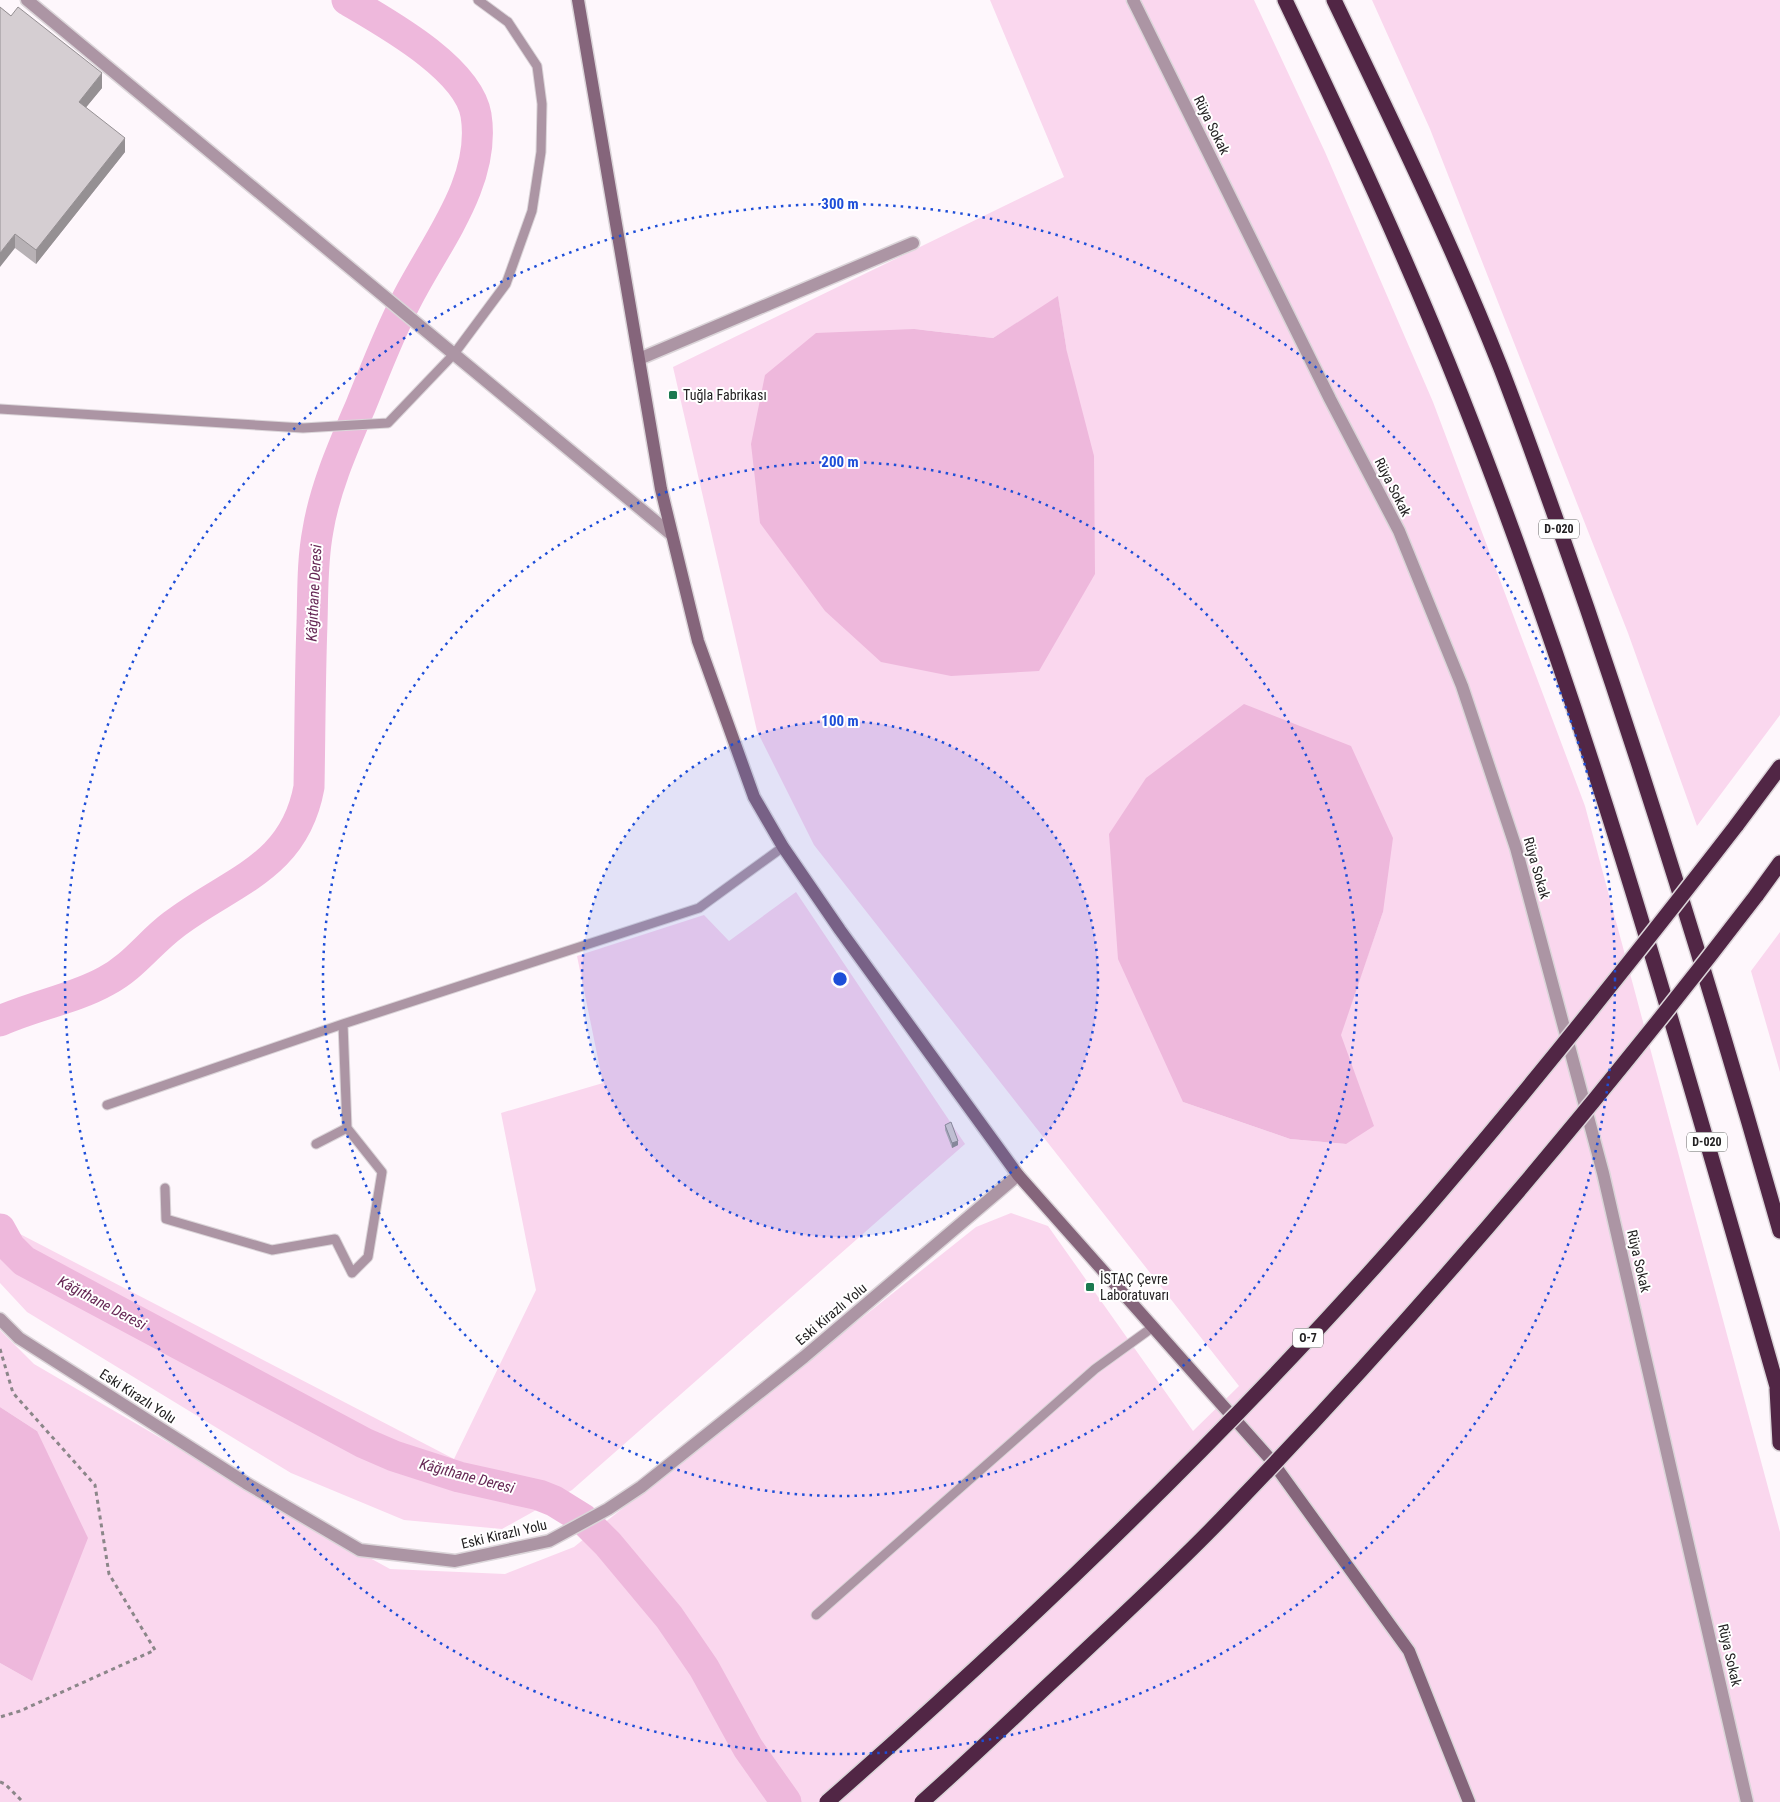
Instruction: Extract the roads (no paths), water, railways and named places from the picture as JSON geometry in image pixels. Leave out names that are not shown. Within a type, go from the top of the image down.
[{"type":"highway","name":"D-020","points":[[1285,0],[1376,195],[1458,387],[1512,531],[1606,808],[1706,1139],[1779,1393]]},
{"type":"highway","name":"D-020","points":[[1334,0],[1440,224],[1500,367],[1560,533],[1670,859],[1736,1076],[1780,1231]]},
{"type":"highway","name":"O-7","points":[[827,1802],[1118,1535],[1297,1350],[1418,1217],[1586,1018],[1780,767]]},
{"type":"highway","points":[[922,1802],[1156,1584],[1331,1404],[1521,1190],[1657,1025],[1780,863]]},
{"type":"highway","points":[[1779,1393],[1780,1444]]},
{"type":"main road","points":[[578,0],[661,489],[705,659],[754,797],[784,847],[840,930],[1018,1175],[1271,1460],[1409,1651],[1469,1802]]},
{"type":"street","points":[[27,0],[672,534]]},
{"type":"street","name":"Rüya Sokak","points":[[1133,0],[1330,399],[1399,531],[1462,686],[1516,848],[1603,1173],[1666,1438],[1747,1802]]},
{"type":"street","points":[[639,359],[913,243]]},
{"type":"street","name":"Eski Kirazlı Yolu","points":[[0,1319],[19,1338],[238,1478],[360,1550],[455,1561],[549,1541],[608,1509],[641,1487],[804,1357],[1018,1175]]},
{"type":"lane","points":[[0,409],[303,428],[388,424],[454,354],[506,284],[532,211],[541,152],[542,104],[537,66],[508,22],[478,0]]},
{"type":"lane","points":[[107,1105],[343,1024],[699,908],[784,847]]},
{"type":"lane","points":[[165,1188],[166,1218],[272,1250],[336,1240],[352,1273],[368,1257],[382,1172],[346,1128],[343,1024]]},
{"type":"lane","points":[[316,1144],[346,1128]]},
{"type":"lane","points":[[816,1615],[1095,1369],[1153,1327]]},
{"type":"waterway","name":"Kâğıthane Deresi","points":[[0,1021],[81,993],[116,975],[173,925],[257,870],[274,855],[289,837],[301,815],[309,787],[314,565],[316,542],[325,498],[342,451],[393,328],[466,189],[473,165],[477,140],[476,115],[470,98],[458,80],[423,48],[347,0]]},
{"type":"waterway","name":"Kâğıthane Deresi","points":[[0,1229],[10,1247],[24,1261],[364,1443],[394,1456],[459,1477],[539,1495],[554,1501],[583,1519],[608,1544],[669,1617],[704,1668],[748,1748],[786,1802]]},
{"type":"place","name":"Tuğla Fabrikası","points":[[673,395]]},
{"type":"place","name":"İSTAÇ Çevre Laboratuvarı","points":[[1090,1287]]}]
